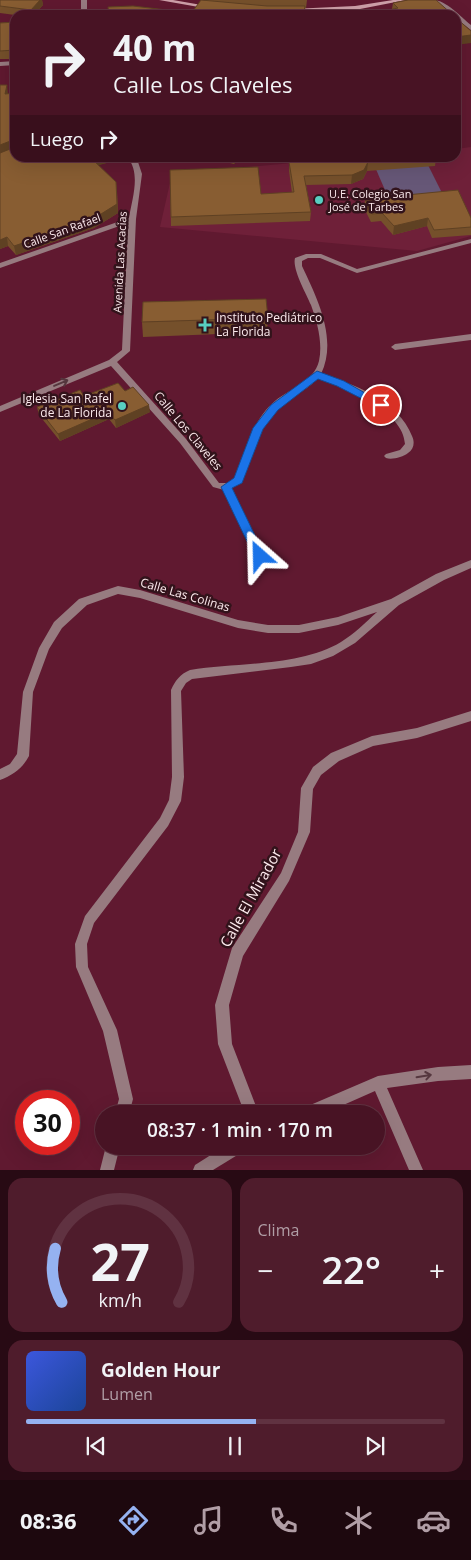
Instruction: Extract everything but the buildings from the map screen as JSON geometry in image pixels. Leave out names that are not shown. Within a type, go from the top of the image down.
[{"type":"street","points":[[162,0],[219,7]]},
{"type":"street","points":[[368,0],[289,8],[346,9],[404,0]]},
{"type":"street","points":[[436,0],[448,10]]},
{"type":"street","name":"Avenida Las Acacias","points":[[112,362],[126,351],[132,218],[139,174],[135,162]]},
{"type":"street","name":"Calle San Rafael","points":[[0,266],[132,218]]},
{"type":"street","points":[[389,456],[402,453],[408,449],[410,444],[407,431],[400,421],[391,411],[372,399],[328,378],[317,375],[323,362],[323,340],[320,320],[298,266],[298,260],[311,254],[320,255],[348,269],[357,271],[471,241]]},
{"type":"street","points":[[395,347],[471,337]]},
{"type":"street","points":[[0,409],[112,362]]},
{"type":"street","name":"Calle Los Claveles","points":[[112,362],[183,441],[216,485],[226,487],[238,481],[258,428],[274,407],[317,375]]},
{"type":"street","points":[[226,487],[260,556]]},
{"type":"street","name":"Calle Las Colinas","points":[[0,775],[14,768],[23,756],[28,692],[44,648],[58,625],[83,602],[118,590],[140,594],[238,624],[276,629],[299,629],[338,621],[394,602],[440,577],[471,564]]},
{"type":"street","points":[[124,1105],[126,1099],[110,1030],[82,968],[81,944],[89,920],[164,822],[176,802],[178,777],[176,690],[182,680],[190,675],[300,661],[323,655],[344,645],[394,602]]},
{"type":"street","name":"Calle El Mirador","points":[[248,1105],[224,1044],[222,1005],[237,953],[285,877],[304,832],[307,788],[317,771],[335,757],[372,742],[417,733],[471,716]]},
{"type":"street","points":[[327,1105],[378,1083],[438,1074],[471,1072]]},
{"type":"street","points":[[378,1083],[416,1170]]},
{"type":"street","points":[[107,1170],[111,1155]]},
{"type":"street","points":[[200,1170],[224,1155]]},
{"type":"shaded area","name":"U.E. Colegio San José de Tarbes","points":[[471,147],[471,236],[417,251],[160,227],[172,174],[303,162],[461,162],[461,148]]},
{"type":"shaded area","points":[[427,163],[442,193],[388,197],[375,167]]},
{"type":"place","name":"U.E. Colegio San José de Tarbes","points":[[319,200]]},
{"type":"place","name":"Instituto Pediátrico La Florida","points":[[205,325]]},
{"type":"place","name":"Iglesia San Rafel de La Florida","points":[[122,406]]},
{"type":"route","points":[[260,556],[226,487],[238,481],[258,428],[274,407],[317,375],[328,378],[381,405]]}]
